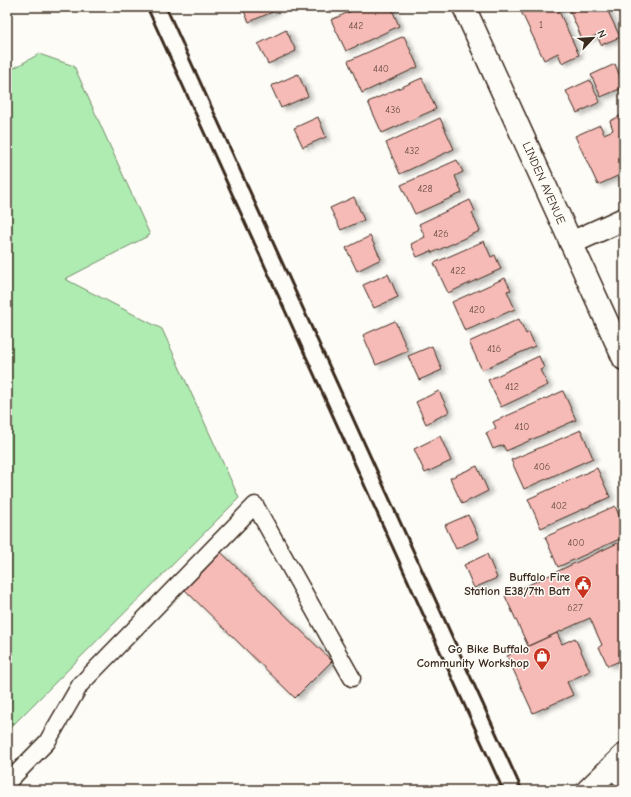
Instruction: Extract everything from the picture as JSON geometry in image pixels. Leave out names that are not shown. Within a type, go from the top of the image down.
[{"type":"street","name":"LINDEN AVENUE","points":[[464,7],[624,359]]},
{"type":"street","points":[[571,243],[624,219]]},
{"type":"street","points":[[588,790],[620,768]]},
{"type":"lane","points":[[7,783],[47,742],[80,685],[255,505],[352,678]]},
{"type":"green space","points":[[39,54],[74,66],[150,235],[65,279],[162,329],[239,498],[7,731],[7,72]]},
{"type":"building","points":[[242,7],[275,7],[277,10],[249,22]]},
{"type":"building","points":[[360,7],[391,7],[399,26],[346,51],[331,20]]},
{"type":"building","points":[[519,7],[557,7],[579,55],[562,63],[558,53],[544,60]]},
{"type":"building","points":[[568,7],[606,7],[620,37],[601,45],[597,35],[583,41]]},
{"type":"building","points":[[616,7],[624,7],[624,23]]},
{"type":"building","points":[[286,30],[296,51],[268,64],[258,44]]},
{"type":"building","points":[[404,36],[418,67],[362,93],[348,61]]},
{"type":"building","points":[[615,64],[624,87],[601,97],[591,75]]},
{"type":"building","points":[[298,74],[308,96],[281,108],[271,86]]},
{"type":"building","points":[[422,78],[436,109],[382,133],[368,102]]},
{"type":"building","points":[[590,80],[600,102],[577,113],[566,91]]},
{"type":"building","points":[[624,114],[624,173],[598,185],[575,136],[600,125],[604,134],[613,130],[610,121]]},
{"type":"building","points":[[318,117],[326,137],[303,147],[294,128]]},
{"type":"building","points":[[440,118],[454,149],[400,174],[386,143]]},
{"type":"building","points":[[457,160],[463,172],[455,176],[462,193],[415,214],[401,185]]},
{"type":"building","points":[[354,197],[364,220],[341,230],[330,208]]},
{"type":"building","points":[[470,200],[475,211],[472,213],[480,231],[432,253],[431,251],[417,257],[411,244],[425,237],[419,224]]},
{"type":"building","points":[[370,236],[381,259],[357,271],[346,248]]},
{"type":"building","points":[[484,241],[491,257],[495,255],[501,269],[448,293],[434,263]]},
{"type":"building","points":[[388,274],[398,297],[374,308],[363,285]]},
{"type":"building","points":[[505,278],[511,290],[507,291],[515,309],[465,331],[452,302]]},
{"type":"building","points":[[519,319],[526,334],[529,332],[535,346],[482,370],[469,342]]},
{"type":"building","points":[[395,321],[408,351],[376,365],[363,335]]},
{"type":"building","points":[[432,346],[442,370],[419,380],[408,356]]},
{"type":"building","points":[[539,356],[544,368],[540,370],[548,385],[501,407],[488,380]]},
{"type":"building","points":[[439,391],[449,412],[426,424],[416,402]]},
{"type":"building","points":[[563,391],[576,420],[506,451],[503,445],[493,449],[486,433],[496,428],[493,422]]},
{"type":"building","points":[[581,430],[593,458],[524,489],[511,460]]},
{"type":"building","points":[[440,436],[451,461],[425,473],[414,449]]},
{"type":"building","points":[[477,466],[488,491],[462,504],[450,478]]},
{"type":"building","points":[[597,468],[610,497],[541,528],[528,499]]},
{"type":"building","points":[[615,506],[624,527],[624,537],[558,567],[545,537]]},
{"type":"building","points":[[468,515],[479,538],[456,549],[445,525]]},
{"type":"building","points":[[622,541],[624,546],[624,659],[608,666],[599,647],[602,645],[590,618],[528,646],[505,596]]},
{"type":"building","points":[[221,552],[332,661],[295,698],[184,589]]},
{"type":"building","points":[[487,554],[497,578],[474,588],[464,565]]},
{"type":"building","points":[[557,633],[562,644],[575,638],[590,671],[567,682],[573,695],[533,713],[507,656]]},
{"type":"railway","points":[[147,7],[503,790]]},
{"type":"railway","points":[[166,7],[522,790]]},
{"type":"place","name":"Buffalo Fire Station E38/7th Batt","points":[[583,599]]},
{"type":"place","name":"Go Bike Buffalo Community Workshop","points":[[542,671]]}]
